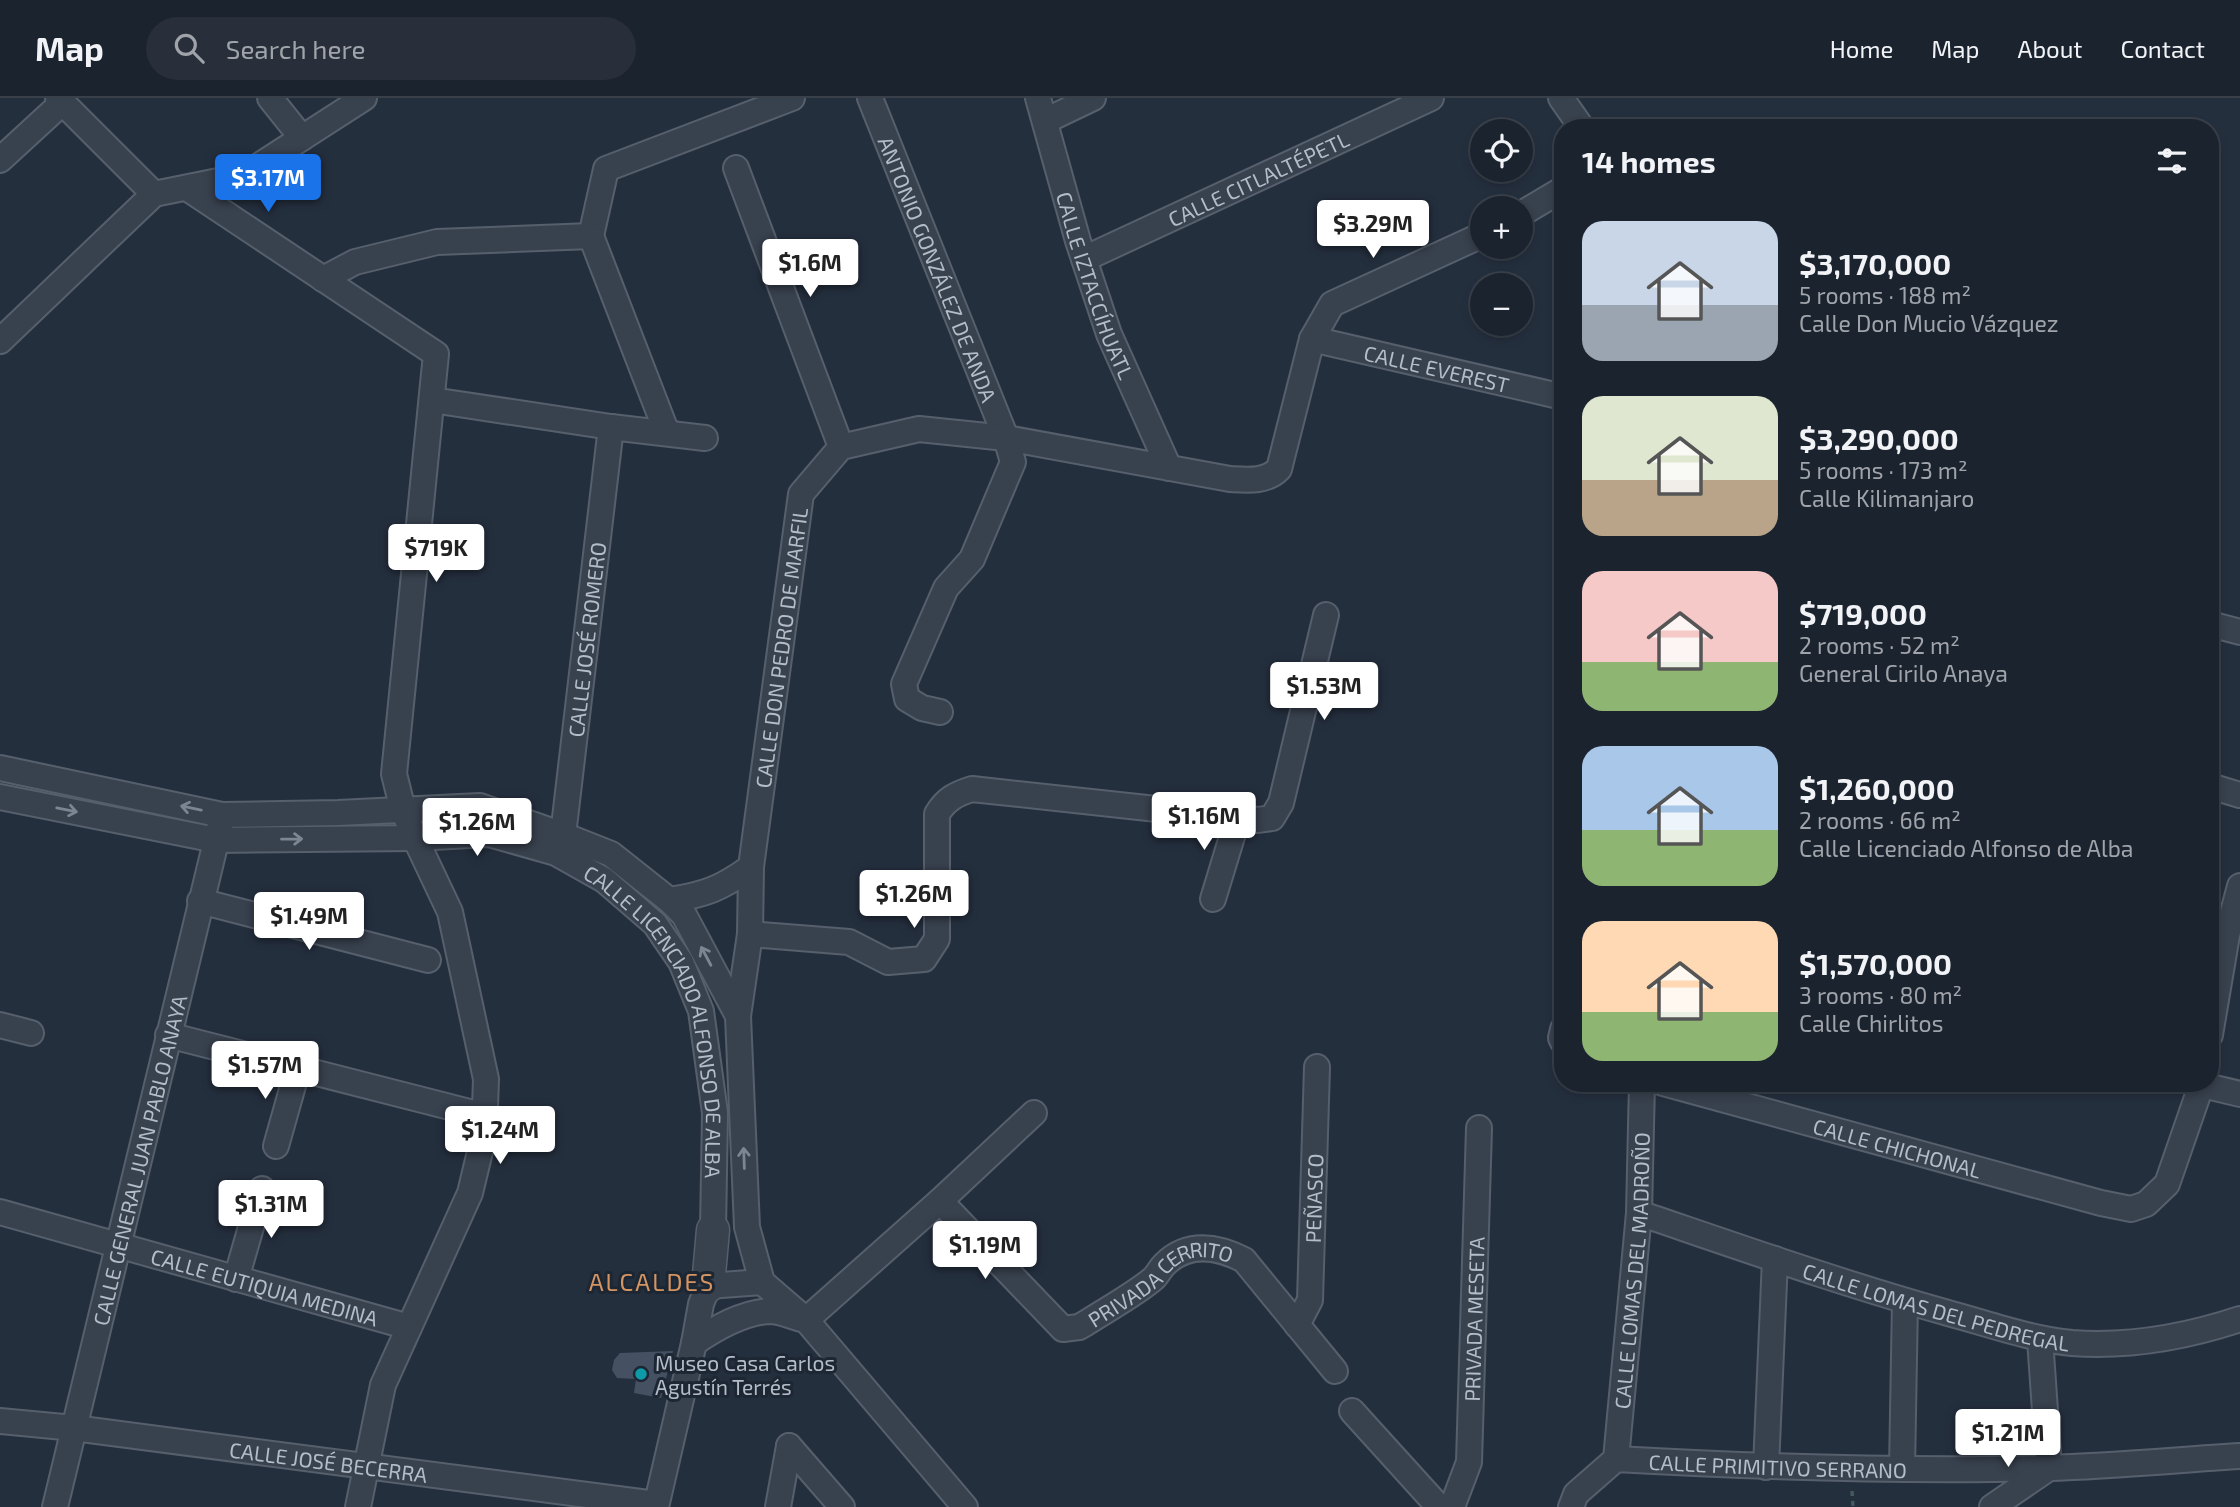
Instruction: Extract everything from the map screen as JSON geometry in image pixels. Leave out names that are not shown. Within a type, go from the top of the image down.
[{"type":"street","points":[[270,98],[302,138]]},
{"type":"street","points":[[0,341],[154,194],[243,176],[364,98]]},
{"type":"street","points":[[667,433],[591,236],[606,169],[792,98]]},
{"type":"street","name":"ANTONIO GONZÁLEZ DE ANDA","points":[[870,98],[1006,438],[1013,462],[972,559],[946,588],[904,684],[907,699],[922,708],[940,712]]},
{"type":"street","points":[[1041,110],[1093,98]]},
{"type":"street","name":"CALLE CITLALTÉPETL","points":[[1084,259],[1432,98]]},
{"type":"street","points":[[1562,98],[1576,119]]},
{"type":"street","points":[[0,160],[60,100],[154,194]]},
{"type":"street","name":"CALLE IZTACCÍHUATL","points":[[1041,110],[1084,259],[1109,334],[1169,468]]},
{"type":"street","points":[[736,168],[841,447],[919,429],[1006,438],[1230,479],[1251,480],[1273,475],[1279,469],[1312,339],[1332,304],[1470,241]]},
{"type":"street","points":[[187,188],[436,354],[394,774],[408,822],[450,912],[486,1079],[484,1135],[470,1193],[383,1385],[358,1507]]},
{"type":"street","points":[[1533,207],[1554,194]]},
{"type":"street","points":[[323,279],[355,262],[437,242],[591,236]]},
{"type":"street","name":"CALLE EVEREST","points":[[1312,339],[1554,395]]},
{"type":"street","points":[[432,400],[705,438]]},
{"type":"street","name":"CALLE JOSÉ ROMERO","points":[[559,844],[611,427]]},
{"type":"street","name":"CALLE DON PEDRO DE MARFIL","points":[[738,1016],[750,934],[751,867],[801,494],[841,447]]},
{"type":"street","points":[[750,934],[849,942],[888,962],[924,959],[937,939],[937,814],[950,799],[972,789],[1269,820],[1275,815],[1280,803],[1326,615]]},
{"type":"street","points":[[2219,626],[2240,632]]},
{"type":"street","name":"CALLE LICENCIADO ALFONSO DE ALBA","points":[[0,768],[222,815],[338,813],[559,844],[611,855],[684,915],[738,1016]]},
{"type":"street","points":[[2219,789],[2240,795]]},
{"type":"street","name":"CALLE LICENCIADO ALFONSO DE ALBA","points":[[0,797],[216,840],[408,822]]},
{"type":"street","name":"CALLE GENERAL JUAN PABLO ANAYA","points":[[55,1507],[222,815]]},
{"type":"street","points":[[1213,899],[1238,817]]},
{"type":"street","name":"CALLE LICENCIADO ALFONSO DE ALBA","points":[[559,844],[655,924],[681,962],[701,1011],[715,1113],[713,1230]]},
{"type":"street","points":[[669,900],[696,896],[726,885],[751,867]]},
{"type":"street","points":[[2219,932],[2240,886]]},
{"type":"street","points":[[200,901],[428,960]]},
{"type":"street","points":[[738,1016],[747,1227],[762,1282],[807,1320],[965,1507]]},
{"type":"street","points":[[0,1025],[31,1033]]},
{"type":"street","points":[[169,1035],[485,1116]]},
{"type":"street","name":"PEÑASCO","points":[[1297,1325],[1310,1300],[1317,1067]]},
{"type":"street","points":[[276,1146],[298,1068]]},
{"type":"street","points":[[2219,1089],[2240,1094]]},
{"type":"street","name":"CALLE LOMAS DEL MADROÑO","points":[[1616,1459],[1639,1213],[1642,1092]]},
{"type":"street","name":"CALLE CHICHONAL","points":[[1696,1092],[2131,1209],[2146,1204],[2167,1184],[2196,1092]]},
{"type":"street","points":[[807,1320],[1034,1113]]},
{"type":"street","name":"PRIVADA MESETA","points":[[1452,1507],[1469,1462],[1479,1128]]},
{"type":"street","points":[[236,1279],[262,1189]]},
{"type":"street","name":"PRIVADA CERRITO","points":[[940,1201],[1063,1329],[1079,1327],[1086,1323],[1155,1277],[1164,1265],[1178,1254],[1205,1247],[1244,1261],[1335,1371]]},
{"type":"street","name":"CALLE EUTIQUIA MEDINA","points":[[0,1212],[409,1327]]},
{"type":"street","name":"CALLE LOMAS DEL PEDREGAL","points":[[1639,1213],[1905,1301],[2040,1339],[2074,1343],[2134,1343],[2204,1331],[2240,1319]]},
{"type":"street","points":[[656,1505],[701,1304],[708,1286],[713,1230]]},
{"type":"street","points":[[1766,1467],[1775,1259]]},
{"type":"street","points":[[708,1286],[762,1282]]},
{"type":"street","points":[[1902,1469],[1905,1301]]},
{"type":"street","points":[[694,1343],[717,1327],[772,1311],[807,1320]]},
{"type":"street","points":[[1992,1507],[2049,1468],[2040,1339]]},
{"type":"street","points":[[1352,1411],[1439,1507]]},
{"type":"street","name":"CALLE JOSÉ BECERRA","points":[[0,1421],[74,1428],[656,1505]]},
{"type":"street","points":[[778,1507],[789,1446],[842,1507]]},
{"type":"street","name":"CALLE PRIMITIVO SERRANO","points":[[1616,1459],[1766,1467],[1902,1469],[2049,1468],[2240,1456]]},
{"type":"street","points":[[1572,1507],[1576,1494],[1616,1459]]},
{"type":"building","name":"Museo Casa Carlos Agustín Terrés","points":[[673,1351],[661,1398],[634,1393],[636,1379],[617,1378],[612,1370],[614,1360],[620,1353]]},
{"type":"place","name":"Museo Casa Carlos Agustín Terrés","points":[[641,1374]]},
{"type":"district","name":"ALCALDES","points":[[652,1281]]}]
